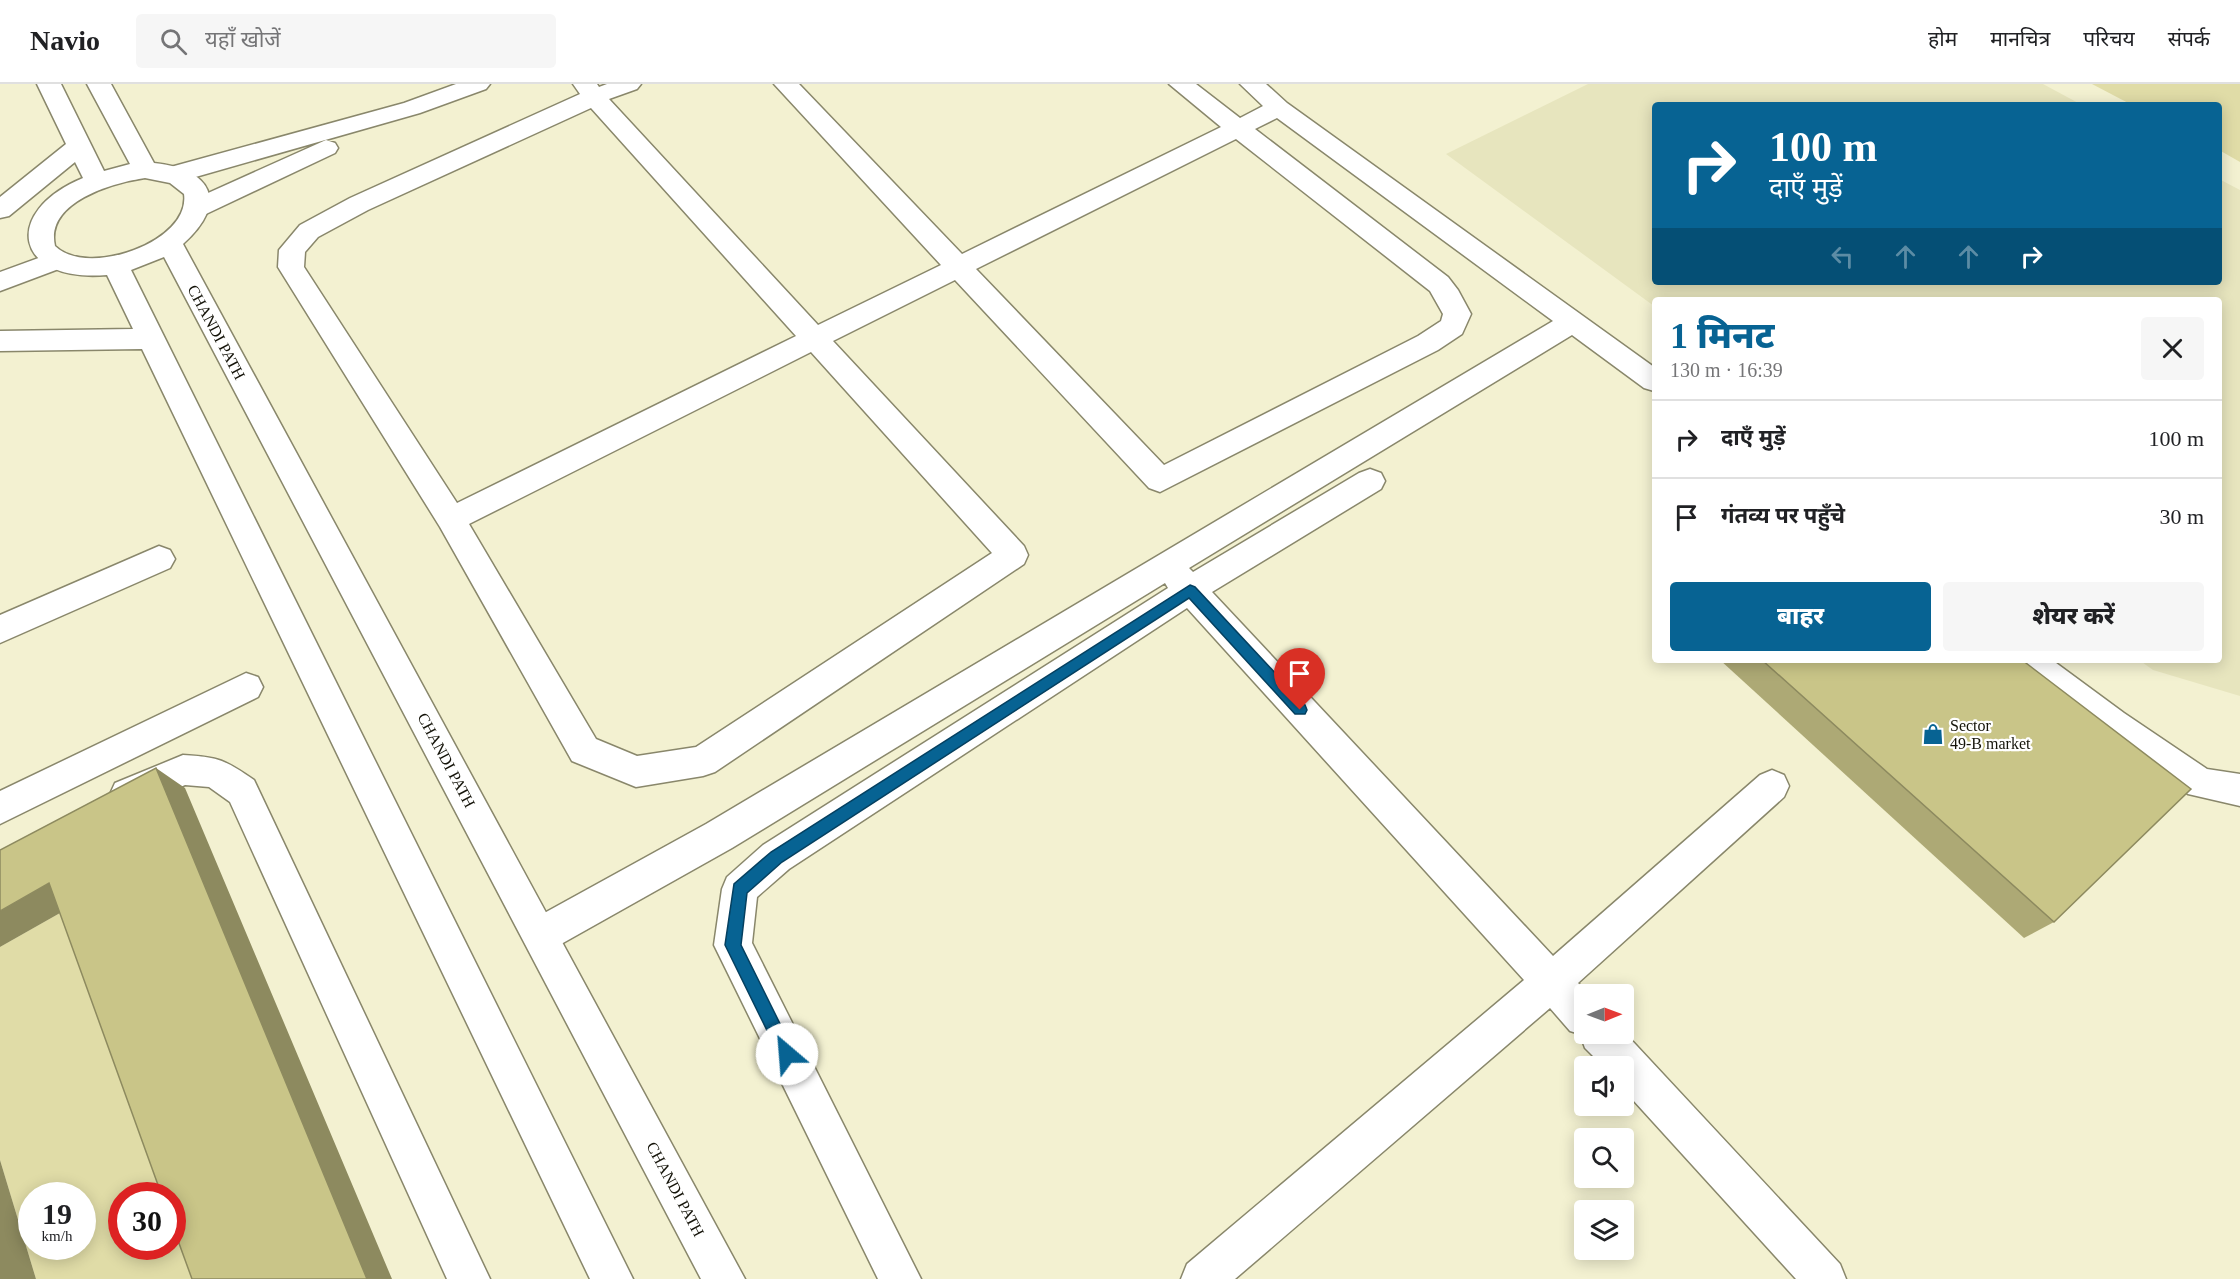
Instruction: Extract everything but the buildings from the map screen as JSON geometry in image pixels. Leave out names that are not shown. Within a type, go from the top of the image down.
[{"type":"street","points":[[49,84],[97,181]]},
{"type":"street","points":[[99,84],[145,170]]},
{"type":"street","points":[[176,174],[412,108],[478,84]]},
{"type":"street","points":[[590,90],[1013,555],[703,761],[636,772],[584,750],[451,519],[291,267],[292,250],[309,231],[590,90],[629,84]]},
{"type":"street","points":[[786,84],[1160,480],[1428,343],[1452,327],[1457,314],[1449,297],[1439,284],[1181,84]]},
{"type":"street","points":[[1252,84],[1279,108],[1652,380]]},
{"type":"street","points":[[197,208],[412,108]]},
{"type":"street","points":[[451,519],[1279,108]]},
{"type":"street","points":[[0,210],[80,145]]},
{"type":"street","points":[[0,257],[48,252],[71,266],[92,267],[115,265],[143,256],[169,242],[187,225],[197,208],[198,197],[195,188],[176,174],[145,170],[121,173],[97,181],[72,193],[54,209],[42,226],[48,252]]},
{"type":"street","name":"CHANDI PATH","points":[[169,242],[724,1279]]},
{"type":"street","points":[[0,282],[48,252]]},
{"type":"street","points":[[115,265],[612,1279]]},
{"type":"street","points":[[900,1279],[733,945],[740,890],[776,857],[1179,578],[1574,321]]},
{"type":"street","points":[[0,341],[150,339]]},
{"type":"street","points":[[541,935],[1179,578],[1370,481]]},
{"type":"street","points":[[0,630],[159,559]]},
{"type":"street","points":[[1179,578],[1574,1006]]},
{"type":"street","points":[[2031,663],[2112,723],[2200,783],[2240,790]]},
{"type":"street","points":[[0,808],[246,687]]},
{"type":"street","points":[[103,807],[134,790],[183,770],[215,772],[242,791],[469,1279]]},
{"type":"street","points":[[1202,1279],[1551,982],[1772,786]]},
{"type":"street","points":[[1608,1044],[1825,1279]]},
{"type":"shaded area","points":[[1588,84],[2043,84],[2076,102],[1652,102],[1652,285],[2222,285],[2222,181],[2240,190],[2240,696],[2153,670],[2143,663],[2222,663],[2222,297],[1652,297],[1652,305],[1446,154]]},
{"type":"shaded area","points":[[2092,84],[2240,84],[2240,162],[2222,152],[2222,102],[2126,102]]},
{"type":"shaded area","points":[[83,900],[224,1279],[36,1279],[30,1260],[96,1260],[96,1182],[18,1182],[18,1220],[0,1160],[0,947]]},
{"type":"place","name":"Sector 49-B market","points":[[1933,734]]},
{"type":"route","points":[[787,1054],[733,945],[740,890],[776,857],[1190,590],[1300,710]]}]
